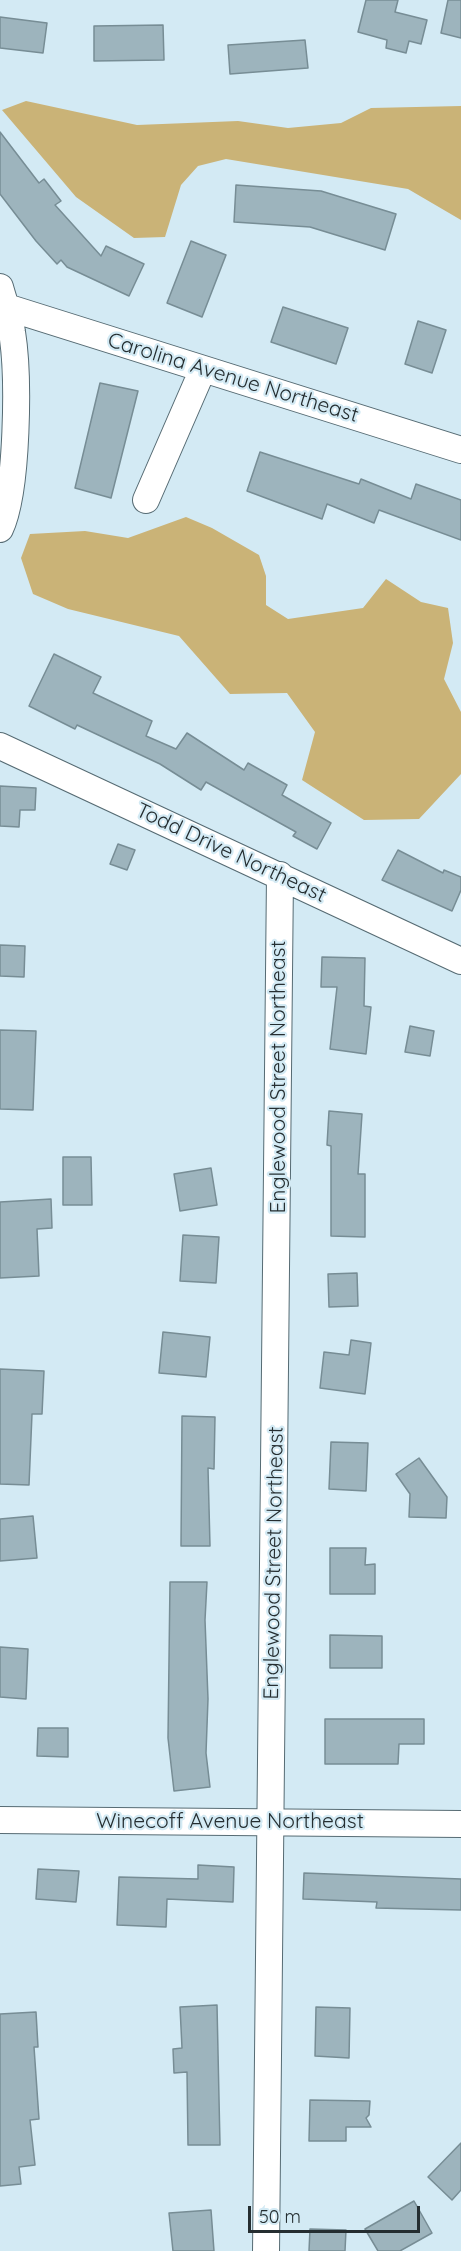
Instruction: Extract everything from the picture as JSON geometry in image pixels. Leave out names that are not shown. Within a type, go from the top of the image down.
[{"type":"street","name":"Carolina Avenue Northeast","points":[[2,300],[203,369],[461,450]]},
{"type":"street","points":[[0,529],[12,493],[16,377],[12,331],[2,300]]},
{"type":"street","points":[[146,500],[203,369]]},
{"type":"street","name":"Todd Drive Northeast","points":[[0,746],[461,961]]},
{"type":"street","name":"Englewood Street Northeast","points":[[266,2251],[280,875]]},
{"type":"street","name":"Winecoff Avenue Northeast","points":[[0,1820],[461,1824]]},
{"type":"shaded area","points":[[26,101],[137,125],[238,121],[288,128],[341,123],[371,108],[461,106],[461,220],[408,189],[226,159],[198,166],[181,185],[165,237],[134,238],[76,197],[2,110]]},
{"type":"shaded area","points":[[186,517],[212,528],[259,555],[266,576],[266,605],[288,619],[363,608],[386,579],[421,602],[448,608],[453,643],[444,679],[461,712],[461,774],[419,819],[364,820],[302,780],[315,732],[287,693],[230,694],[179,636],[68,609],[33,594],[21,558],[30,534],[85,531],[128,538]]},
{"type":"building","points":[[366,0],[398,0],[395,12],[427,20],[421,44],[409,41],[406,53],[386,48],[387,40],[358,32]]},
{"type":"building","points":[[448,0],[461,0],[461,38],[441,33]]},
{"type":"building","points":[[0,17],[47,23],[43,53],[0,48]]},
{"type":"building","points":[[163,25],[164,60],[94,61],[94,26]]},
{"type":"building","points":[[305,40],[308,68],[230,74],[228,45]]},
{"type":"building","points":[[0,132],[39,183],[44,179],[61,201],[55,205],[101,256],[106,246],[144,264],[129,296],[67,267],[61,260],[57,264],[36,241],[0,194]]},
{"type":"building","points":[[236,185],[321,191],[396,214],[385,250],[310,227],[234,222]]},
{"type":"building","points":[[191,241],[226,255],[202,317],[167,303]]},
{"type":"building","points":[[283,307],[348,328],[336,364],[271,342]]},
{"type":"building","points":[[418,321],[446,330],[432,373],[405,364]]},
{"type":"building","points":[[100,383],[138,391],[111,498],[75,488]]},
{"type":"building","points":[[260,452],[359,484],[361,479],[411,499],[416,484],[461,500],[461,540],[379,510],[374,523],[327,504],[322,519],[247,491]]},
{"type":"building","points":[[54,654],[101,677],[93,693],[152,721],[146,736],[176,749],[187,733],[244,770],[248,763],[287,785],[282,795],[331,823],[317,849],[293,836],[296,832],[206,782],[201,790],[160,764],[77,725],[75,729],[29,706]]},
{"type":"building","points":[[0,786],[36,788],[35,810],[20,810],[19,827],[0,826]]},
{"type":"building","points":[[118,844],[135,850],[127,870],[110,864]]},
{"type":"building","points":[[398,850],[443,873],[444,870],[461,877],[461,890],[452,911],[382,880]]},
{"type":"building","points":[[0,945],[25,946],[24,977],[0,976]]},
{"type":"building","points":[[322,957],[365,958],[364,1006],[371,1007],[366,1054],[330,1049],[337,987],[321,987]]},
{"type":"building","points":[[410,1026],[434,1031],[430,1056],[405,1052]]},
{"type":"building","points":[[0,1030],[36,1031],[33,1110],[0,1109]]},
{"type":"building","points":[[329,1111],[362,1114],[358,1174],[365,1174],[365,1237],[331,1236],[331,1146],[327,1145]]},
{"type":"building","points":[[63,1157],[91,1157],[92,1205],[63,1205]]},
{"type":"building","points":[[211,1168],[217,1205],[180,1211],[174,1174]]},
{"type":"building","points":[[51,1199],[52,1228],[37,1229],[39,1276],[0,1278],[0,1202]]},
{"type":"building","points":[[183,1235],[219,1237],[216,1283],[180,1281]]},
{"type":"building","points":[[357,1273],[358,1306],[329,1307],[328,1274]]},
{"type":"building","points":[[163,1332],[210,1337],[206,1377],[159,1373]]},
{"type":"building","points":[[351,1340],[371,1343],[365,1394],[320,1388],[324,1352],[349,1355]]},
{"type":"building","points":[[0,1369],[44,1371],[42,1414],[32,1414],[29,1485],[0,1484]]},
{"type":"building","points":[[182,1416],[215,1417],[214,1469],[208,1468],[210,1546],[181,1546]]},
{"type":"building","points":[[331,1442],[368,1443],[366,1491],[329,1489]]},
{"type":"building","points":[[419,1458],[447,1497],[446,1518],[409,1517],[410,1494],[396,1474]]},
{"type":"building","points":[[33,1516],[37,1558],[0,1561],[0,1519]]},
{"type":"building","points":[[330,1548],[366,1548],[365,1565],[375,1564],[375,1594],[330,1594]]},
{"type":"building","points":[[170,1582],[207,1582],[206,1753],[210,1787],[174,1791],[168,1738]]},
{"type":"building","points":[[330,1635],[382,1636],[382,1668],[330,1668]]},
{"type":"building","points":[[0,1647],[28,1649],[26,1699],[0,1697]]},
{"type":"building","points":[[325,1719],[424,1719],[424,1744],[399,1744],[398,1764],[325,1764]]},
{"type":"building","points":[[38,1728],[68,1728],[68,1757],[37,1756]]},
{"type":"building","points":[[198,1865],[234,1867],[233,1902],[167,1899],[166,1927],[117,1925],[119,1877],[198,1879]]},
{"type":"building","points":[[38,1869],[79,1871],[76,1902],[36,1899]]},
{"type":"building","points":[[304,1873],[461,1879],[461,1910],[376,1908],[377,1902],[303,1899]]},
{"type":"building","points":[[217,2005],[220,2145],[188,2145],[187,2072],[174,2073],[173,2049],[182,2048],[180,2007]]},
{"type":"building","points":[[316,2007],[350,2008],[349,2058],[315,2056]]},
{"type":"building","points":[[36,2012],[38,2047],[34,2047],[39,2119],[30,2120],[35,2165],[19,2167],[21,2184],[0,2186],[0,2014]]},
{"type":"building","points":[[310,2100],[370,2101],[369,2115],[366,2118],[371,2127],[346,2127],[346,2141],[309,2141]]},
{"type":"building","points":[[461,2143],[461,2190],[452,2200],[428,2177]]},
{"type":"building","points":[[414,2201],[432,2233],[400,2251],[378,2251],[365,2229]]},
{"type":"building","points":[[211,2210],[214,2251],[173,2251],[169,2213]]},
{"type":"building","points":[[310,2229],[346,2230],[345,2251],[309,2251]]}]
